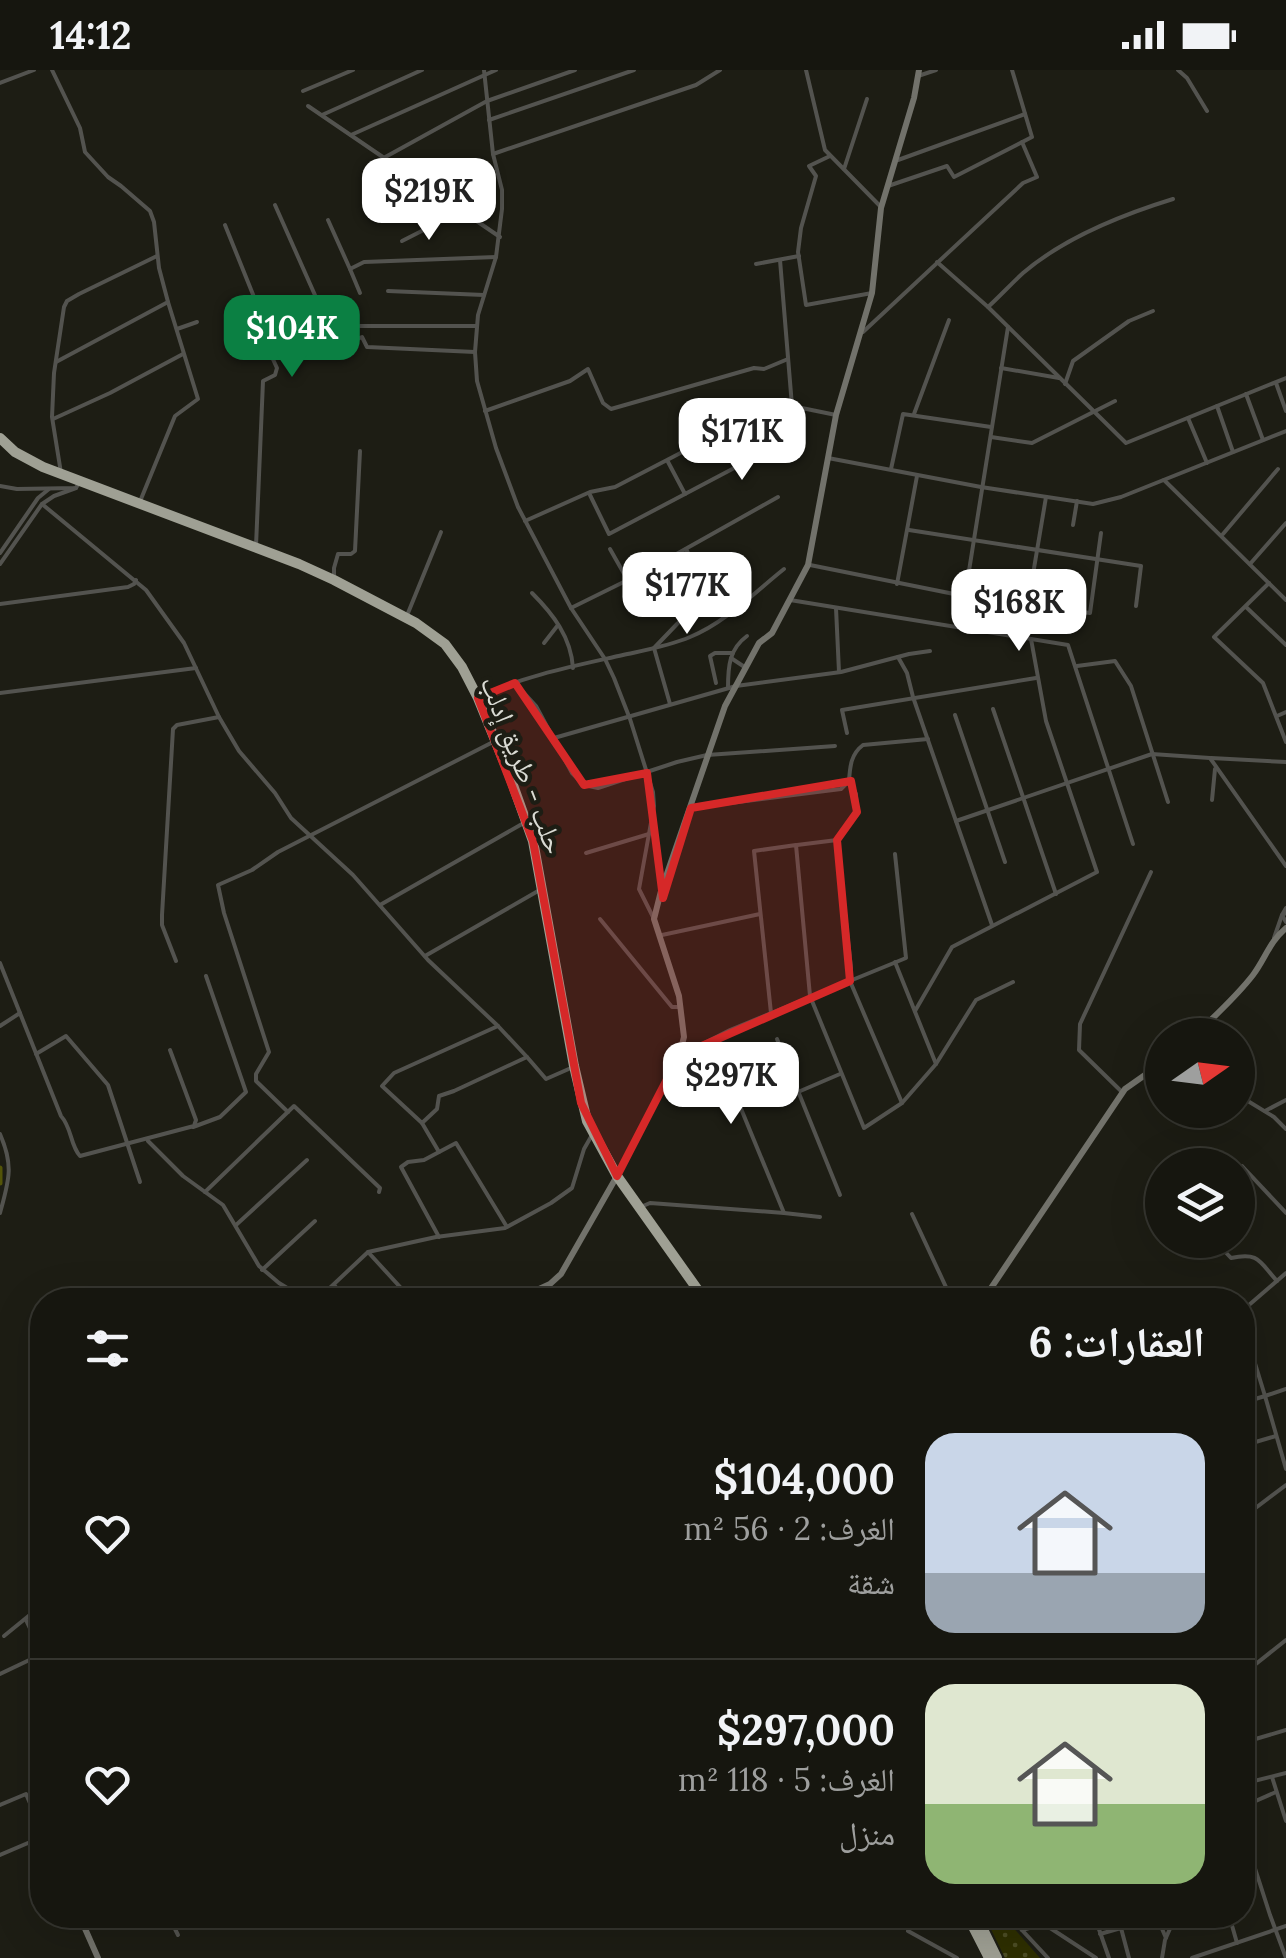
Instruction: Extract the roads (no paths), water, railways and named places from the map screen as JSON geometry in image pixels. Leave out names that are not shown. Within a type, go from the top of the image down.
[{"type":"highway","name":"حلب - طريق إدلب","points":[[0,438],[28,460],[78,485],[140,503],[256,546],[334,580],[446,644],[478,698],[534,842],[581,1103],[593,1134],[638,1208],[696,1288]]},
{"type":"highway","points":[[974,1928],[989,1958]]},
{"type":"highway","points":[[982,1928],[997,1958]]},
{"type":"street","points":[[0,84],[34,70]]},
{"type":"street","points":[[52,70],[80,128],[85,152],[108,178],[150,211],[168,302],[198,399],[174,416],[140,503]]},
{"type":"street","points":[[303,91],[353,70]]},
{"type":"street","points":[[322,115],[422,70]]},
{"type":"street","points":[[351,135],[484,72],[496,70]]},
{"type":"street","points":[[369,166],[487,101],[575,70]]},
{"type":"street","points":[[489,120],[634,70]]},
{"type":"street","points":[[493,154],[696,85],[720,70]]},
{"type":"street","points":[[806,70],[825,150],[882,208]]},
{"type":"street","points":[[654,919],[732,687],[759,644],[772,633],[808,565],[836,415],[872,293],[882,208],[919,73],[936,70]]},
{"type":"street","points":[[888,186],[947,166],[954,177],[1032,136],[1012,70]]},
{"type":"street","points":[[1178,70],[1207,111]]},
{"type":"street","points":[[484,72],[493,154],[502,190],[500,237],[477,326],[477,382],[501,463],[525,520],[572,608],[605,659],[629,716],[654,806],[639,890],[654,919],[679,996],[684,1037],[679,1056],[617,1176],[561,1274],[543,1288]]},
{"type":"street","points":[[844,169],[867,99]]},
{"type":"street","points":[[308,106],[500,237]]},
{"type":"street","points":[[896,160],[1025,114]]},
{"type":"street","points":[[860,335],[1023,183],[1037,177],[1022,142]]},
{"type":"street","points":[[830,156],[809,166],[816,176],[801,228],[799,256],[806,305],[872,293]]},
{"type":"street","points":[[988,306],[1024,273],[1080,236],[1173,199]]},
{"type":"street","points":[[275,206],[338,346],[362,337],[367,347],[475,352]]},
{"type":"street","points":[[402,240],[461,210]]},
{"type":"street","points":[[328,220],[360,293]]},
{"type":"street","points":[[226,225],[254,297],[248,305],[277,368],[275,376],[263,380],[256,546]]},
{"type":"street","points":[[61,474],[52,419],[64,306],[67,300],[158,256]]},
{"type":"street","points":[[756,264],[799,256]]},
{"type":"street","points":[[350,269],[364,262],[496,257]]},
{"type":"street","points":[[780,260],[792,406],[836,415]]},
{"type":"street","points":[[938,262],[1126,443],[1286,378]]},
{"type":"street","points":[[388,291],[484,296]]},
{"type":"street","points":[[56,362],[168,302]]},
{"type":"street","points":[[1065,384],[1074,361],[1129,321],[1153,311]]},
{"type":"street","points":[[914,414],[949,320]]},
{"type":"street","points":[[177,329],[198,322]]},
{"type":"street","points":[[360,326],[477,326]]},
{"type":"street","points":[[960,627],[1008,327]]},
{"type":"street","points":[[52,419],[97,400],[182,354]]},
{"type":"street","points":[[484,411],[570,381],[588,369],[603,403],[611,409],[754,368],[764,369],[788,359]]},
{"type":"street","points":[[1001,368],[1059,378]]},
{"type":"street","points":[[1276,382],[1286,412]]},
{"type":"street","points":[[1246,394],[1263,440]]},
{"type":"street","points":[[989,437],[1032,443],[1115,400]]},
{"type":"street","points":[[1217,406],[1233,452]]},
{"type":"street","points":[[525,520],[589,493],[616,487],[763,410],[770,449],[609,534],[589,493]]},
{"type":"street","points":[[890,470],[903,414],[991,427]]},
{"type":"street","points":[[1188,418],[1206,463]]},
{"type":"street","points":[[828,458],[1093,504],[1286,431]]},
{"type":"street","points":[[334,580],[338,554],[355,551],[360,452]]},
{"type":"street","points":[[667,460],[685,494]]},
{"type":"street","points":[[1221,535],[1278,469]]},
{"type":"street","points":[[898,584],[918,475]]},
{"type":"street","points":[[1164,480],[1286,600]]},
{"type":"street","points":[[0,486],[49,489],[78,485]]},
{"type":"street","points":[[0,564],[42,504],[78,485]]},
{"type":"street","points":[[0,552],[38,498],[49,489]]},
{"type":"street","points":[[1028,604],[1046,496]]},
{"type":"street","points":[[572,608],[778,497]]},
{"type":"street","points":[[1073,526],[1077,501]]},
{"type":"street","points":[[42,504],[146,590],[181,638],[239,751],[308,836],[353,875],[425,956],[546,1079],[574,1066]]},
{"type":"street","points":[[1250,564],[1286,523]]},
{"type":"street","points":[[909,530],[1142,566],[1136,606]]},
{"type":"street","points":[[406,618],[441,532]]},
{"type":"street","points":[[808,565],[964,596],[1090,612],[1101,533]]},
{"type":"street","points":[[610,549],[626,580]]},
{"type":"street","points":[[686,549],[723,617]]},
{"type":"street","points":[[478,698],[500,687],[690,638],[784,569]]},
{"type":"street","points":[[0,604],[128,587],[136,580]]},
{"type":"street","points":[[1269,583],[1214,637],[1263,683],[1286,742]]},
{"type":"street","points":[[532,593],[564,632],[573,668]]},
{"type":"street","points":[[654,648],[709,596]]},
{"type":"street","points":[[790,600],[1068,646],[1133,844]]},
{"type":"street","points":[[1245,606],[1286,645]]},
{"type":"street","points":[[836,608],[839,672]]},
{"type":"street","points":[[544,643],[558,625]]},
{"type":"street","points":[[732,687],[728,669],[736,644],[747,636]]},
{"type":"street","points":[[915,1012],[952,947],[1097,872],[1046,721],[1031,639]]},
{"type":"street","points":[[654,648],[670,704]]},
{"type":"street","points":[[554,738],[732,687],[839,672],[930,651]]},
{"type":"street","points":[[716,683],[710,656],[715,653],[732,656],[746,668]]},
{"type":"street","points":[[898,657],[907,673],[992,925]]},
{"type":"street","points":[[1075,667],[1115,661],[1131,686],[1168,802]]},
{"type":"street","points":[[0,693],[196,668]]},
{"type":"street","points":[[847,733],[842,710],[1037,678]]},
{"type":"street","points":[[515,683],[536,706],[572,773],[584,785],[598,788],[708,756],[836,746]]},
{"type":"street","points":[[993,709],[1056,894]]},
{"type":"street","points":[[1276,716],[1286,712]]},
{"type":"street","points":[[955,714],[1005,862]]},
{"type":"street","points":[[176,961],[162,925],[173,729],[219,717]]},
{"type":"street","points":[[691,808],[841,789],[847,785],[853,756],[862,744],[928,739]]},
{"type":"street","points":[[288,1112],[256,1081],[269,1052],[218,886],[495,740]]},
{"type":"street","points":[[956,821],[1152,754],[1286,762]]},
{"type":"street","points":[[1210,758],[1286,866]]},
{"type":"street","points":[[1212,800],[1216,766]]},
{"type":"street","points":[[849,779],[858,812],[837,840],[850,981],[902,1103]]},
{"type":"street","points":[[380,905],[526,822]]},
{"type":"street","points":[[586,853],[649,834]]},
{"type":"street","points":[[770,1013],[754,851],[837,840]]},
{"type":"street","points":[[796,845],[810,996],[864,1128],[902,1103],[936,1064],[976,1000],[1013,982]]},
{"type":"street","points":[[679,1056],[730,1030],[906,958],[894,854]]},
{"type":"street","points":[[1122,1092],[1080,1050],[1080,1024],[1151,872]]},
{"type":"street","points":[[425,956],[543,888]]},
{"type":"street","points":[[1274,938],[1286,925],[1285,912]]},
{"type":"street","points":[[1213,1018],[1255,972],[1285,912]]},
{"type":"street","points":[[660,935],[760,914]]},
{"type":"street","points":[[600,920],[672,1008],[680,1008]]},
{"type":"street","points":[[895,962],[936,1064]]},
{"type":"street","points":[[0,963],[60,1116],[68,1124],[80,1156],[220,1118],[246,1092],[206,976]]},
{"type":"street","points":[[0,1026],[20,1013]]},
{"type":"street","points":[[439,1152],[422,1124],[382,1086],[394,1074],[498,1026]]},
{"type":"street","points":[[36,1054],[66,1036],[108,1085],[140,1182]]},
{"type":"street","points":[[777,1039],[840,1195]]},
{"type":"street","points":[[170,1050],[196,1120],[188,1128]]},
{"type":"street","points":[[422,1124],[437,1109],[439,1096],[527,1056]]},
{"type":"street","points":[[667,1080],[678,1084],[723,1065],[784,1213]]},
{"type":"street","points":[[798,1092],[842,1073]]},
{"type":"street","points":[[991,1288],[1122,1092],[1145,1074]]},
{"type":"street","points":[[1265,1111],[1286,1100]]},
{"type":"street","points":[[1255,1105],[1286,1129]]},
{"type":"street","points":[[205,1192],[294,1106],[380,1188],[379,1192]]},
{"type":"street","points":[[0,1134],[10,1166],[0,1213]]},
{"type":"street","points":[[331,1288],[368,1252],[507,1227],[570,1191],[593,1134]]},
{"type":"street","points":[[147,1140],[182,1176],[223,1205],[262,1270],[290,1288]]},
{"type":"street","points":[[439,1237],[401,1167],[456,1143],[507,1227]]},
{"type":"street","points":[[236,1225],[307,1160]]},
{"type":"street","points":[[1255,1180],[1286,1213]]},
{"type":"street","points":[[638,1208],[650,1203],[820,1218]]},
{"type":"street","points":[[912,1214],[946,1288]]},
{"type":"street","points":[[262,1270],[315,1221]]},
{"type":"street","points":[[368,1252],[401,1288]]},
{"type":"street","points":[[1255,1257],[1276,1281]]},
{"type":"street","points":[[1255,1300],[1286,1273]]},
{"type":"street","points":[[334,1285],[337,1288]]},
{"type":"street","points":[[1255,1363],[1286,1469]]},
{"type":"street","points":[[1255,1399],[1286,1390]]},
{"type":"street","points":[[1255,1442],[1277,1436]]},
{"type":"street","points":[[1255,1509],[1286,1485]]},
{"type":"street","points":[[4,1636],[30,1616]]},
{"type":"street","points":[[26,1620],[30,1628]]},
{"type":"street","points":[[1255,1665],[1286,1640]]},
{"type":"street","points":[[0,1674],[30,1660]]},
{"type":"street","points":[[1255,1739],[1286,1730]]},
{"type":"street","points":[[1255,1781],[1286,1774]]},
{"type":"street","points":[[1272,1777],[1286,1821]]},
{"type":"street","points":[[1255,1801],[1276,1792]]},
{"type":"street","points":[[0,1805],[26,1794],[30,1804]]},
{"type":"street","points":[[0,1855],[30,1840]]},
{"type":"street","points":[[1255,1871],[1286,1958]]},
{"type":"street","points":[[1192,1958],[1286,1926]]},
{"type":"street","points":[[84,1928],[98,1958]]},
{"type":"street","points":[[174,1928],[178,1935]]},
{"type":"street","points":[[1029,1928],[1022,1930],[1048,1958]]},
{"type":"street","points":[[1050,1928],[1096,1958]]},
{"type":"street","points":[[1098,1928],[1109,1958]]},
{"type":"street","points":[[1100,1934],[1121,1928],[1128,1958]]},
{"type":"street","points":[[1162,1928],[1166,1938]]},
{"type":"street","points":[[1162,1958],[1170,1928]]},
{"type":"street","points":[[1233,1928],[1237,1943]]},
{"type":"street","points":[[908,1932],[956,1958]]},
{"type":"waterway","points":[[0,1168],[0,1183]]}]
